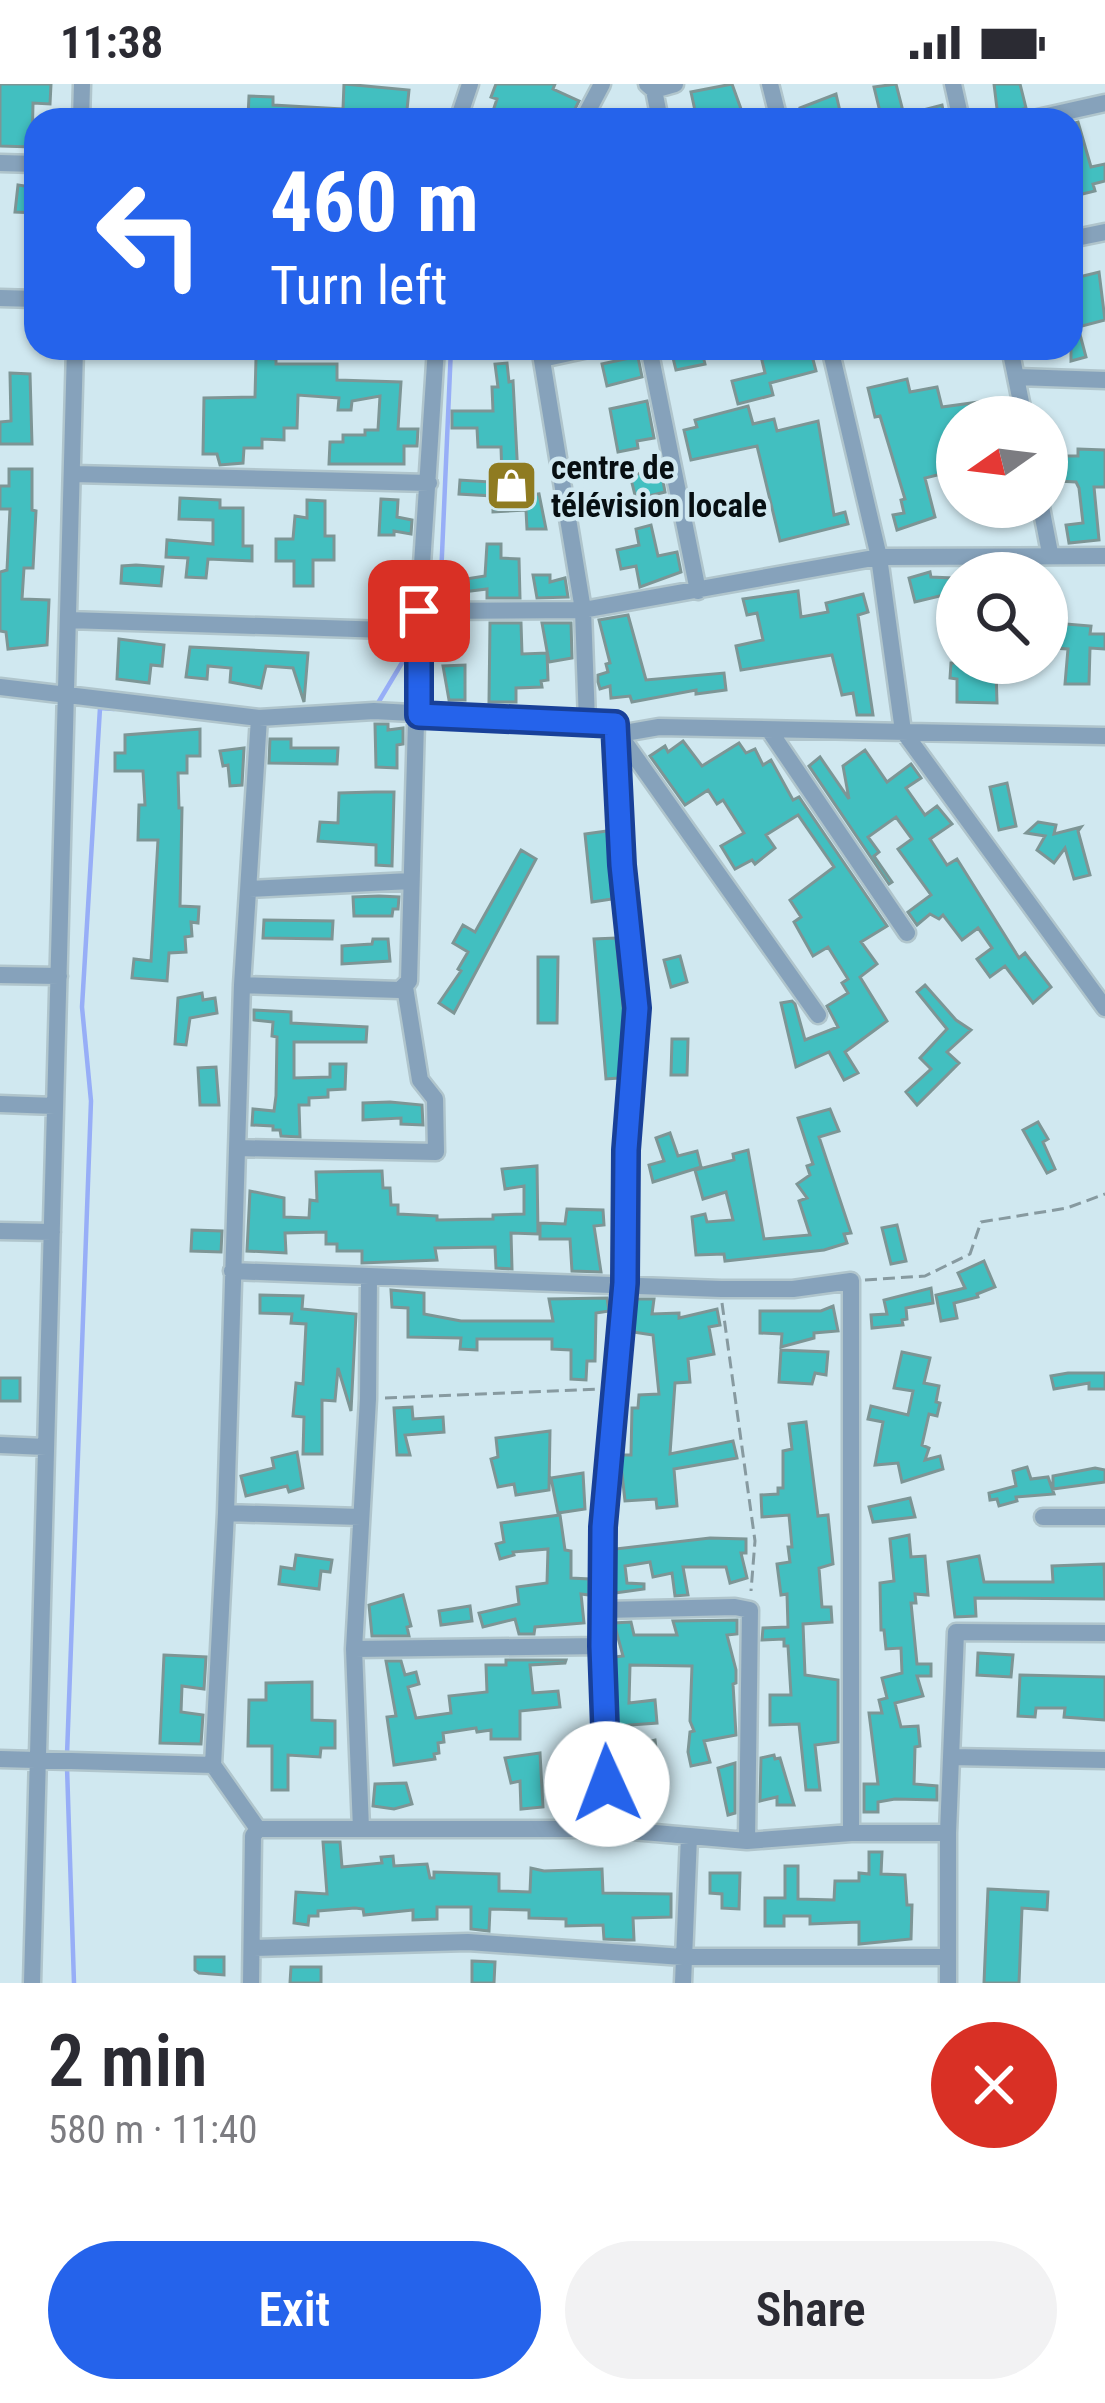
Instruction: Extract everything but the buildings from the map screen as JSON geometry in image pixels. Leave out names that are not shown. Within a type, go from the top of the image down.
[{"type":"street","points":[[651,87],[675,84]]},
{"type":"street","points":[[32,1983],[76,360]]},
{"type":"street","points":[[242,985],[400,990],[409,981],[418,632],[435,360]]},
{"type":"street","points":[[542,360],[583,610],[587,722]]},
{"type":"street","points":[[651,360],[698,591]]},
{"type":"street","points":[[833,360],[879,557],[903,731],[1105,1008]]},
{"type":"street","points":[[1013,360],[1020,396]]},
{"type":"street","points":[[1017,376],[1105,380]]},
{"type":"street","points":[[74,474],[429,484]]},
{"type":"street","points":[[1068,554],[1105,556]]},
{"type":"street","points":[[419,611],[583,610],[879,557],[936,556]]},
{"type":"street","points":[[68,620],[418,632]]},
{"type":"street","points":[[0,687],[259,718],[374,711],[587,722],[617,729],[1105,736]]},
{"type":"street","points":[[258,1829],[213,1765],[226,1514],[242,985],[259,718]]},
{"type":"street","points":[[617,729],[818,1016]]},
{"type":"street","points":[[608,1829],[603,1527],[625,1283],[626,1150],[637,1008],[622,865],[617,729]]},
{"type":"street","points":[[770,730],[908,933]]},
{"type":"street","points":[[249,889],[410,880]]},
{"type":"street","points":[[0,976],[58,976]]},
{"type":"street","points":[[237,1148],[436,1152],[435,1099],[420,1080],[405,987]]},
{"type":"street","points":[[0,1104],[55,1106]]},
{"type":"street","points":[[0,1231],[52,1232]]},
{"type":"street","points":[[232,1271],[721,1289],[793,1289],[851,1281],[851,1833]]},
{"type":"street","points":[[361,1829],[354,1649],[368,1399],[369,1277]]},
{"type":"street","points":[[0,1445],[46,1447]]},
{"type":"street","points":[[226,1514],[362,1517]]},
{"type":"street","points":[[1043,1517],[1105,1517]]},
{"type":"street","points":[[604,1610],[749,1610],[747,1841]]},
{"type":"street","points":[[948,1983],[956,1632],[1105,1633]]},
{"type":"street","points":[[354,1649],[602,1646]]},
{"type":"street","points":[[951,1757],[1105,1760]]},
{"type":"street","points":[[0,1759],[213,1765]]},
{"type":"street","points":[[258,1829],[608,1829],[747,1841],[851,1833],[948,1833]]},
{"type":"street","points":[[251,1983],[251,1879],[258,1829]]},
{"type":"street","points":[[683,1983],[689,1836]]},
{"type":"street","points":[[253,1948],[468,1942],[683,1957],[948,1958]]},
{"type":"path","points":[[851,1281],[925,1276],[970,1254],[981,1222],[1067,1208],[1105,1194]]},
{"type":"path","points":[[721,1289],[755,1540],[749,1610]]},
{"type":"path","points":[[368,1399],[617,1388]]},
{"type":"waterway","points":[[437,605],[450,360]]},
{"type":"waterway","points":[[375,708],[412,646]]},
{"type":"waterway","points":[[67,1755],[91,1101],[82,1007],[100,708],[114,709]]},
{"type":"waterway","points":[[67,1767],[74,1983]]},
{"type":"place","name":"centre de télévision locale","points":[[512,486]]},
{"type":"route","points":[[419,611],[419,715],[615,724],[622,865],[637,1008],[626,1150],[625,1283],[603,1527],[607,1784]]}]
